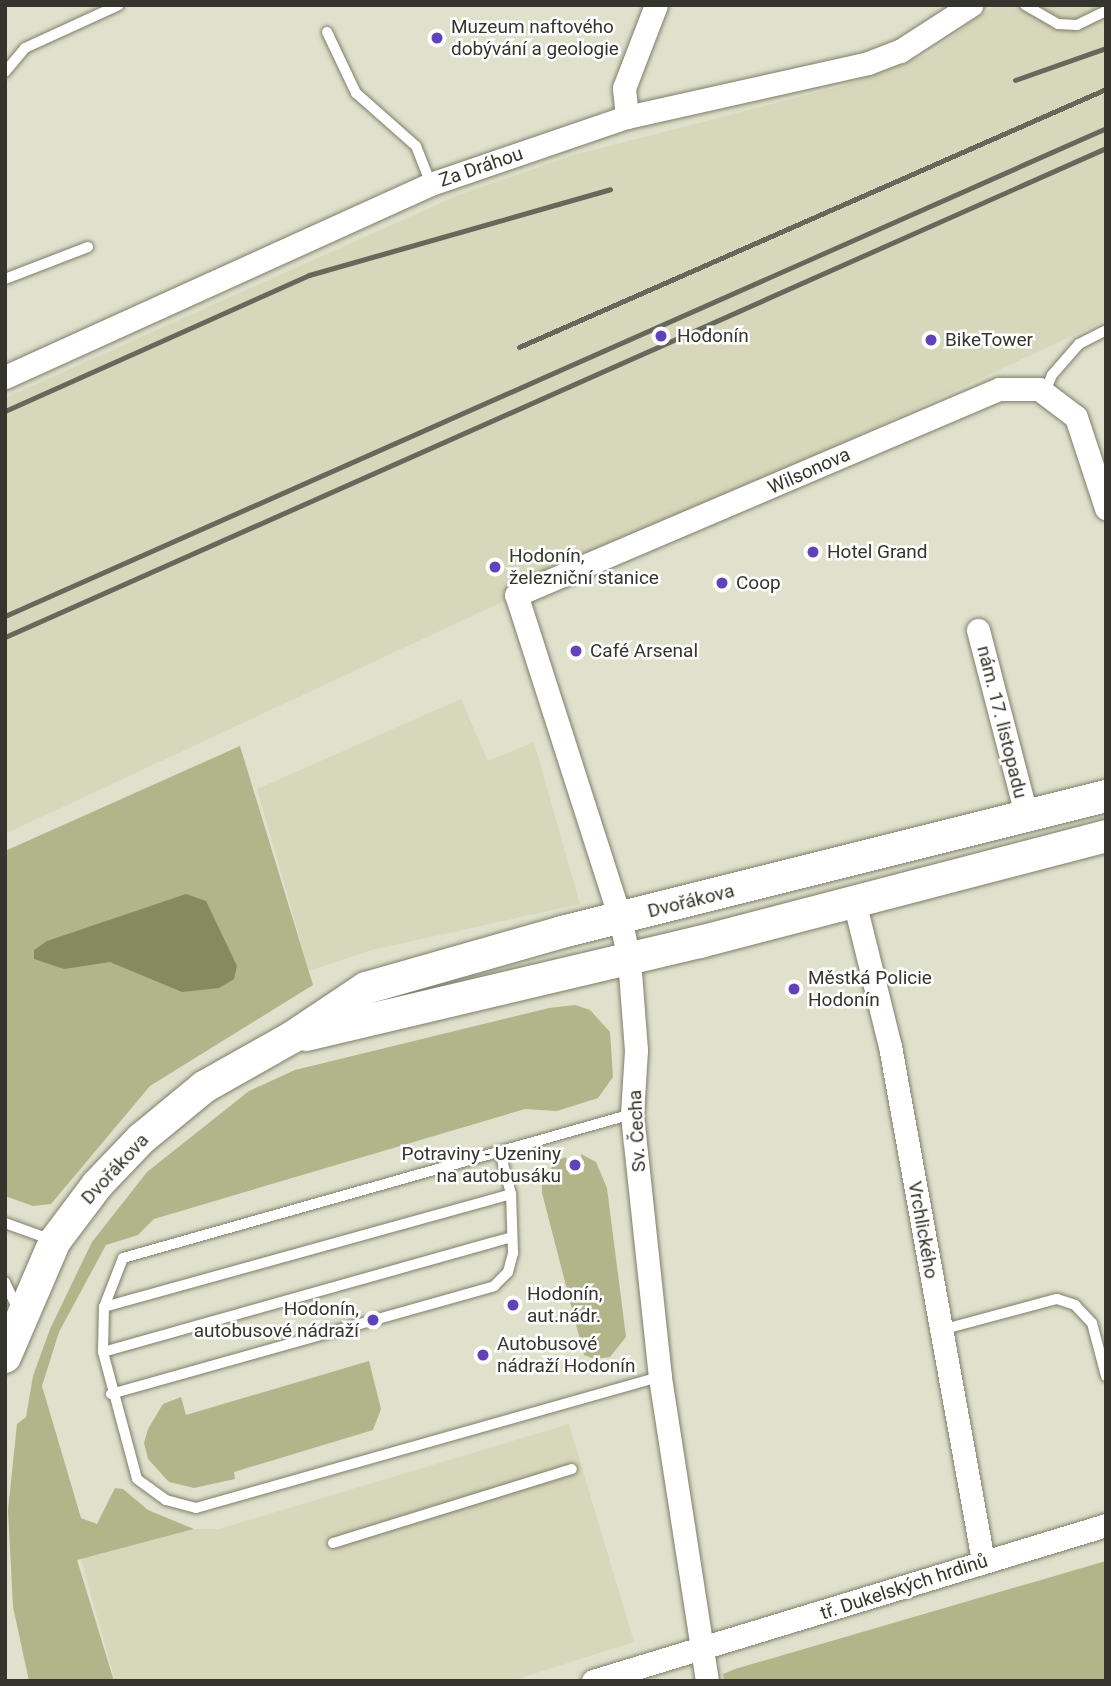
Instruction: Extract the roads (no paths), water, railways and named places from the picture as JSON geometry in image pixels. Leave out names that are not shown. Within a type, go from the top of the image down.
[{"type":"main road","name":"Dvořákova","points":[[5,1357],[20,1314],[55,1241],[97,1185],[141,1139],[204,1087],[291,1038],[366,988],[620,918],[1106,796]]},
{"type":"main road","name":"Dvořákova","points":[[291,1038],[382,1021],[1106,836]]},
{"type":"street","points":[[627,117],[624,88],[656,5]]},
{"type":"street","name":"Za Dráhou","points":[[5,377],[432,184],[627,117],[869,63],[900,51],[971,5]]},
{"type":"street","name":"Wilsonova","points":[[516,595],[982,393],[1021,387],[1045,392]]},
{"type":"street","points":[[1045,392],[1096,436],[1106,508]]},
{"type":"street","name":"Sv. Čecha","points":[[516,595],[620,918],[629,959],[636,1050],[632,1114],[660,1377],[707,1681]]},
{"type":"street","name":"nám. 17. listopadu","points":[[978,629],[1026,814]]},
{"type":"street","name":"Vrchlického","points":[[854,901],[890,1046],[983,1561]]},
{"type":"street","name":"tř. Dukelských hrdinů","points":[[595,1680],[702,1645],[823,1614],[983,1561],[1106,1525]]},
{"type":"lane","points":[[5,72],[25,48],[119,5]]},
{"type":"lane","points":[[1025,5],[1058,24],[1077,25],[1106,10]]},
{"type":"lane","points":[[327,32],[356,93],[416,146],[432,184]]},
{"type":"lane","points":[[5,279],[88,247]]},
{"type":"lane","points":[[1045,392],[1052,374],[1079,344],[1106,330]]},
{"type":"lane","points":[[632,1114],[123,1258],[104,1307],[103,1352],[111,1394],[138,1479],[166,1500],[196,1508],[660,1377]]},
{"type":"lane","points":[[111,1394],[494,1286],[508,1272],[512,1237],[511,1194],[500,1152]]},
{"type":"lane","points":[[104,1307],[511,1194]]},
{"type":"lane","points":[[5,1223],[55,1241]]},
{"type":"lane","points":[[103,1352],[512,1237]]},
{"type":"lane","points":[[5,1282],[20,1314]]},
{"type":"lane","points":[[941,1330],[1057,1299],[1075,1305],[1092,1323],[1106,1376]]},
{"type":"lane","points":[[333,1543],[572,1469]]},
{"type":"railway","points":[[1015,80],[1106,48]]},
{"type":"railway","points":[[519,347],[1106,89]]},
{"type":"railway","points":[[5,616],[1106,128]]},
{"type":"railway","points":[[5,637],[1106,148]]},
{"type":"railway","points":[[5,411],[309,275],[610,189]]},
{"type":"place","name":"Muzeum naftového dobývání a geologie","points":[[437,38]]},
{"type":"place","name":"Hodonín","points":[[661,336]]},
{"type":"place","name":"BikeTower","points":[[931,340]]},
{"type":"place","name":"Hotel Grand","points":[[813,552]]},
{"type":"place","name":"Hodonín, železniční stanice","points":[[495,567]]},
{"type":"place","name":"Coop","points":[[722,583]]},
{"type":"place","name":"Café Arsenal","points":[[576,651]]},
{"type":"place","name":"Městká Policie Hodonín","points":[[794,989]]},
{"type":"place","name":"Potraviny - Uzeniny na autobusáku","points":[[575,1165]]},
{"type":"place","name":"Hodonín, aut.nádr.","points":[[513,1305]]},
{"type":"place","name":"Hodonín, autobusové nádraží","points":[[373,1320]]},
{"type":"place","name":"Autobusové nádraží Hodonín","points":[[483,1355]]}]
